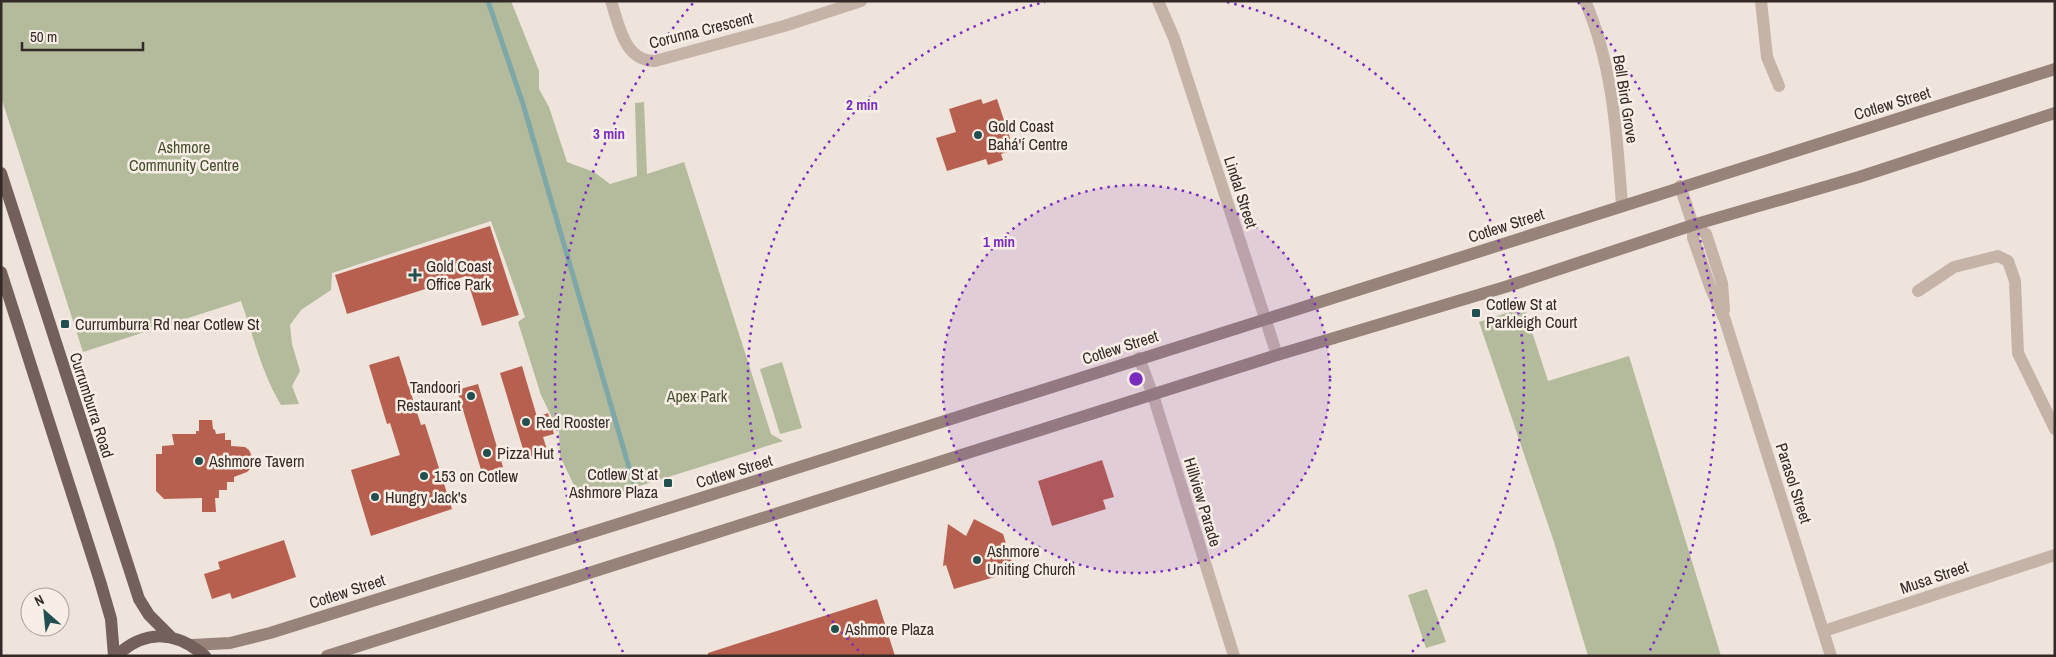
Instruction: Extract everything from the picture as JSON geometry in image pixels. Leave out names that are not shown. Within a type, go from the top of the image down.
[{"type":"main road","name":"Cotlew Street","points":[[192,645],[230,643],[270,633],[773,476],[1680,186],[2055,69]]},
{"type":"main road","points":[[327,656],[1277,355],[1505,287],[1693,225],[1859,177],[2055,113]]},
{"type":"main road","name":"Currumburra Road","points":[[1,173],[139,599],[151,617],[171,637]]},
{"type":"main road","points":[[1,272],[100,581],[111,619],[116,656]]},
{"type":"main road","points":[[116,656],[126,647],[140,640],[156,636],[171,637],[192,645],[205,656]]},
{"type":"street","name":"Corunna Crescent","points":[[611,1],[622,38],[631,51],[640,59],[655,61],[784,26],[861,1]]},
{"type":"street","name":"Lindal Street","points":[[1158,1],[1174,38],[1277,355]]},
{"type":"street","name":"Lindal Street","points":[[1169,1],[1174,38]]},
{"type":"street","name":"Bell Bird Grove","points":[[1585,1],[1594,21],[1605,63],[1617,137],[1622,205]]},
{"type":"street","points":[[1761,1],[1767,57],[1778,86]]},
{"type":"street","name":"Parasol Street","points":[[1680,186],[1693,225],[1706,234],[1722,283],[1725,320],[1831,656]]},
{"type":"street","points":[[1918,291],[1954,267],[1998,256],[2008,261],[2015,281],[2018,353],[2055,429]]},
{"type":"street","name":"Hillview Parade","points":[[1139,358],[1153,395],[1234,656]]},
{"type":"street","name":"Musa Street","points":[[1824,631],[2055,555]]},
{"type":"green space","name":"Ashmore Community Centre","points":[[1,1],[511,1],[539,71],[539,89],[549,107],[567,162],[594,172],[610,184],[637,176],[635,103],[644,102],[647,174],[684,162],[771,434],[783,441],[614,494],[611,487],[578,494],[560,456],[559,432],[541,395],[518,322],[525,317],[491,221],[332,273],[331,290],[301,310],[290,325],[292,344],[300,371],[292,386],[299,404],[281,405],[263,367],[241,301],[83,352],[1,97]]},
{"type":"green space","points":[[1524,307],[1548,381],[1629,356],[1721,656],[1588,656],[1554,542],[1479,322]]},
{"type":"green space","points":[[782,362],[802,428],[780,434],[760,369]]},
{"type":"green space","points":[[1427,589],[1446,642],[1426,648],[1408,595]]},
{"type":"building","name":"Gold Coast Bahá'í Centre","points":[[981,99],[983,104],[997,99],[1014,150],[1001,154],[1003,160],[988,165],[986,159],[947,171],[936,138],[956,132],[949,109]]},
{"type":"building","points":[[490,226],[519,315],[482,326],[466,276],[347,314],[335,275]]},
{"type":"building","points":[[399,356],[421,425],[425,424],[452,509],[371,536],[351,470],[400,455],[390,423],[387,424],[369,365]]},
{"type":"building","points":[[522,366],[537,417],[548,413],[554,434],[543,437],[548,453],[526,459],[500,373]]},
{"type":"building","points":[[478,384],[503,467],[482,473],[457,390]]},
{"type":"building","points":[[199,420],[212,420],[213,429],[216,434],[225,433],[225,440],[231,440],[231,446],[245,447],[249,450],[254,461],[252,467],[247,472],[234,477],[234,482],[227,482],[227,490],[219,490],[219,498],[215,498],[216,512],[202,512],[202,498],[164,499],[156,491],[156,454],[162,454],[162,446],[174,445],[172,434],[196,434],[196,431],[199,431]]},
{"type":"building","points":[[1102,460],[1114,497],[1103,500],[1106,509],[1052,526],[1038,481]]},
{"type":"building","name":"Ashmore Uniting Church","points":[[974,519],[1003,534],[1015,571],[954,589],[946,565],[943,566],[948,524],[966,536]]},
{"type":"building","points":[[284,540],[296,577],[232,599],[230,593],[212,599],[204,574],[220,569],[218,562]]},
{"type":"building","name":"Ashmore Plaza","points":[[877,599],[895,656],[708,656],[708,653]]},
{"type":"waterway","points":[[488,1],[523,104],[633,481]]},
{"type":"place","name":"Gold Coast Bahá'í Centre","points":[[978,135]]},
{"type":"place","name":"Gold Coast Office Park","points":[[415,275]]},
{"type":"place","name":"Cotlew St at Parkleigh Court","points":[[1476,313]]},
{"type":"place","name":"Currumburra Rd near Cotlew St","points":[[65,324]]},
{"type":"place","name":"Tandoori Restaurant","points":[[471,396]]},
{"type":"place","name":"Red Rooster","points":[[526,422]]},
{"type":"place","name":"Pizza Hut","points":[[487,453]]},
{"type":"place","name":"Ashmore Tavern","points":[[199,461]]},
{"type":"place","name":"153 on Cotlew","points":[[424,476]]},
{"type":"place","name":"Cotlew St at Ashmore Plaza","points":[[668,483]]},
{"type":"place","name":"Hungry Jack's","points":[[375,497]]},
{"type":"place","name":"Ashmore Uniting Church","points":[[977,560]]},
{"type":"place","name":"Ashmore Plaza","points":[[835,629]]},
{"type":"park label","name":"Apex Park","points":[[697,396]]}]
